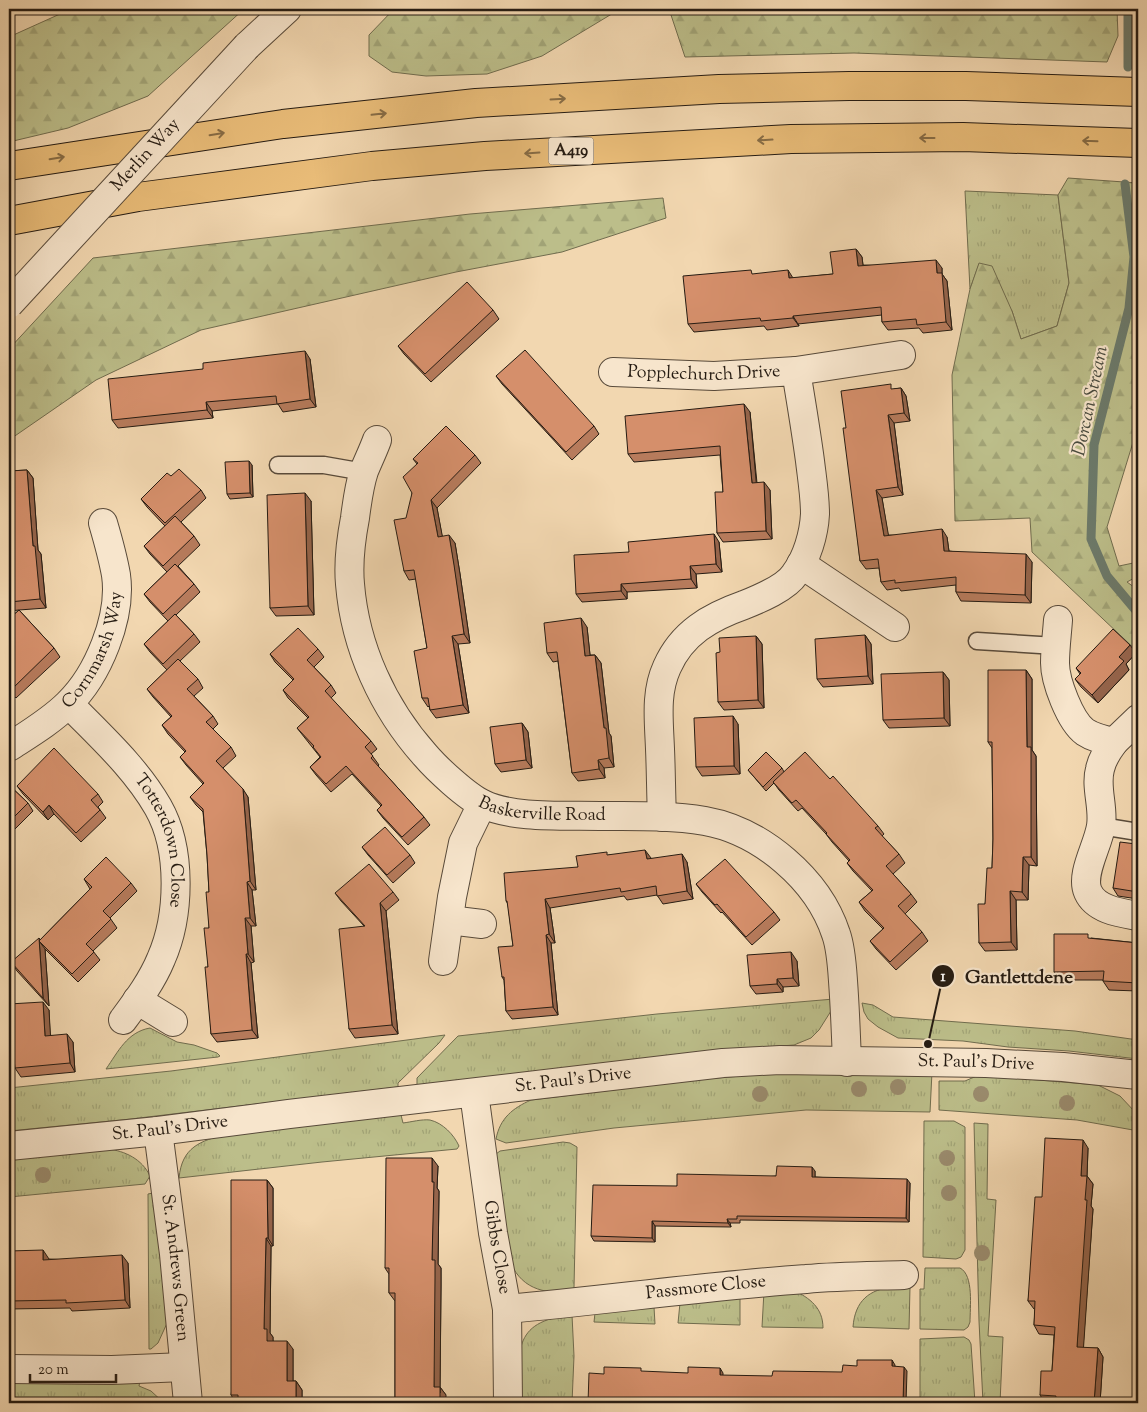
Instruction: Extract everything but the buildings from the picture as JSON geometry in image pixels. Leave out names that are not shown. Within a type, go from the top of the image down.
[{"type":"highway","points":[[9,166],[283,124],[476,103],[719,89],[840,86],[966,86],[1138,92]]},
{"type":"highway","name":"A419","points":[[9,221],[138,197],[372,166],[485,156],[791,139],[963,137],[1138,143]]},
{"type":"street","name":"Merlin Way","points":[[9,304],[247,46],[287,9]]},
{"type":"street","name":"Popplechurch Drive","points":[[613,372],[714,376],[796,372],[901,355]]},
{"type":"street","name":"Popplechurch Drive","points":[[662,817],[658,704],[661,684],[671,660],[687,636],[701,624],[766,595],[795,576],[812,537],[815,514],[811,468],[796,372]]},
{"type":"street","name":"Baskerville Road","points":[[377,440],[364,472],[353,527],[350,584],[354,614],[371,669],[384,698],[414,743],[455,784],[482,804],[522,813],[662,817],[704,821],[730,827],[774,852],[792,867],[810,887],[825,910],[836,934],[842,964],[847,1062]]},
{"type":"street","name":"Cornmarsh Way","points":[[9,747],[50,720],[69,704],[84,685],[98,662],[110,632],[116,606],[116,577],[103,523]]},
{"type":"street","points":[[801,564],[896,627]]},
{"type":"street","points":[[1057,633],[1055,664],[1058,679],[1065,700],[1075,720],[1084,731],[1097,738],[1114,742]]},
{"type":"street","name":"Totterdown Close","points":[[69,704],[128,765],[159,809],[167,829],[174,856],[176,883],[169,939],[153,977],[130,1010],[173,1022]]},
{"type":"street","points":[[1138,719],[1114,742],[1099,769],[1102,804],[1101,826],[1088,866],[1086,884],[1088,893],[1093,900],[1105,908],[1138,916]]},
{"type":"street","points":[[443,961],[452,896],[464,843],[482,804]]},
{"type":"street","points":[[448,920],[482,924]]},
{"type":"street","name":"St. Paul's Drive","points":[[9,1146],[158,1131],[723,1063],[780,1060],[986,1063],[1072,1068],[1138,1075]]},
{"type":"street","name":"Gibbs Close","points":[[474,1093],[492,1234],[507,1309],[508,1403]]},
{"type":"street","name":"St. Andrews Green","points":[[158,1131],[174,1254],[188,1403]]},
{"type":"street","name":"Passmore Close","points":[[507,1309],[580,1303],[754,1283],[904,1275]]},
{"type":"street","points":[[9,1369],[112,1370],[184,1367]]},
{"type":"lane","points":[[278,465],[324,465],[364,472]]},
{"type":"lane","points":[[977,641],[1057,633]]},
{"type":"lane","points":[[1101,826],[1138,832]]},
{"type":"green space","points":[[71,9],[244,9],[148,96],[68,128],[9,142],[9,37]]},
{"type":"green space","points":[[394,9],[620,9],[542,56],[487,74],[426,76],[392,72],[369,56],[369,35]]},
{"type":"green space","points":[[669,9],[1117,9],[1118,36],[1107,62],[854,53],[685,57]]},
{"type":"green space","points":[[1068,178],[1138,183],[1138,426],[1107,527],[1119,566],[1138,562],[1138,576],[1127,582],[1138,590],[1138,652],[1032,552],[1030,518],[955,521],[952,375],[970,289],[979,263],[992,266],[1012,311],[1021,339],[1057,326],[1069,283],[1058,195]]},
{"type":"green space","points":[[965,191],[1058,195],[1069,283],[1057,326],[1021,339],[1012,311],[979,264],[970,289]]},
{"type":"green space","points":[[663,198],[666,218],[562,252],[456,272],[201,330],[96,380],[9,440],[9,349],[93,258],[470,214]]},
{"type":"green space","points":[[834,999],[831,1011],[819,1030],[811,1038],[794,1045],[713,1051],[417,1087],[417,1078],[458,1036],[657,1014]]},
{"type":"green space","points":[[862,1003],[873,1005],[893,1017],[1075,1031],[1138,1040],[1138,1059],[963,1041],[898,1038],[868,1019]]},
{"type":"green space","points":[[150,1028],[177,1042],[194,1045],[217,1053],[220,1056],[106,1069],[129,1038],[142,1030]]},
{"type":"green space","points":[[445,1035],[398,1083],[398,1087],[131,1119],[9,1131],[9,1088],[171,1071]]},
{"type":"green space","points":[[932,1072],[930,1112],[806,1110],[614,1128],[506,1143],[496,1139],[501,1125],[508,1115],[531,1100],[703,1079],[768,1074]]},
{"type":"green space","points":[[979,1075],[1098,1085],[1120,1096],[1136,1113],[1137,1124],[1133,1130],[1077,1120],[939,1110],[939,1081],[965,1081]]},
{"type":"green space","points":[[401,1115],[403,1123],[430,1120],[439,1124],[451,1134],[459,1146],[457,1149],[179,1178],[181,1167],[188,1152],[209,1139],[227,1134]]},
{"type":"green space","points":[[924,1121],[954,1121],[965,1127],[965,1250],[961,1257],[956,1259],[923,1257]]},
{"type":"green space","points":[[974,1123],[988,1124],[987,1199],[996,1200],[988,1336],[1003,1337],[1000,1403],[983,1403]]},
{"type":"green space","points":[[563,1142],[577,1147],[574,1288],[573,1292],[551,1292],[526,1283],[513,1268],[508,1257],[496,1154],[500,1151]]},
{"type":"green space","points":[[108,1149],[127,1154],[138,1161],[150,1176],[145,1184],[9,1197],[9,1158]]},
{"type":"green space","points":[[153,1193],[168,1321],[158,1343],[149,1349],[148,1194]]},
{"type":"green space","points":[[925,1268],[960,1268],[964,1272],[969,1284],[971,1301],[970,1322],[964,1330],[920,1329],[920,1289],[924,1289]]},
{"type":"green space","points":[[910,1287],[909,1329],[853,1327],[857,1310],[865,1298],[877,1290]]},
{"type":"green space","points":[[793,1290],[805,1296],[818,1309],[823,1328],[762,1327],[764,1291]]},
{"type":"green space","points":[[740,1297],[740,1325],[678,1323],[680,1303]]},
{"type":"green space","points":[[654,1307],[655,1324],[594,1322],[595,1313]]},
{"type":"green space","points":[[572,1315],[574,1356],[572,1403],[519,1403],[519,1355],[522,1343],[528,1333],[538,1324],[552,1318]]},
{"type":"green space","points":[[964,1337],[971,1344],[975,1403],[920,1403],[920,1339]]},
{"type":"green space","points":[[9,1380],[140,1381],[139,1386],[151,1391],[164,1403],[9,1403]]},
{"type":"waterway","name":"Dorcan Stream","points":[[1128,9],[1128,67]]},
{"type":"waterway","name":"Dorcan Stream","points":[[1125,184],[1134,257],[1129,308],[1094,445],[1091,539],[1107,576],[1138,613]]},
{"type":"place","name":"Gantlettdene","points":[[928,1044]]}]
